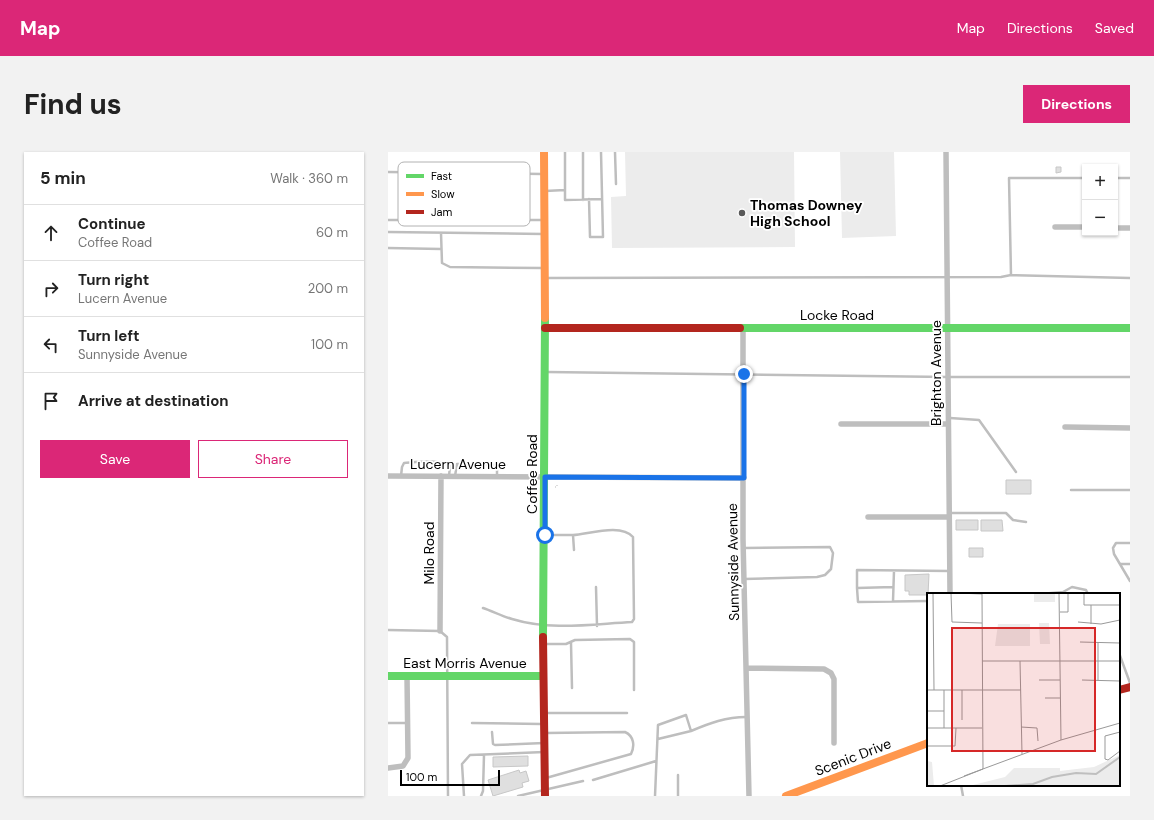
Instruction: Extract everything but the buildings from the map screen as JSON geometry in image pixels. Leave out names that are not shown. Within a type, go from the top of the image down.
[{"type":"main road","name":"Coffee Road","points":[[544,152],[545,535],[543,676],[545,794]]},
{"type":"main road","name":"Locke Road","points":[[545,328],[1130,328]]},
{"type":"main road","name":"East Morris Avenue","points":[[388,676],[543,676]]},
{"type":"main road","points":[[1120,690],[1130,687]]},
{"type":"main road","name":"Scenic Drive","points":[[791,795],[927,743]]},
{"type":"street","name":"Brighton Avenue","points":[[946,152],[950,593]]},
{"type":"street","points":[[1055,227],[1082,227]]},
{"type":"street","points":[[1118,228],[1130,228]]},
{"type":"street","name":"Sunnyside Avenue","points":[[743,328],[744,579],[749,796]]},
{"type":"street","points":[[840,424],[948,421]]},
{"type":"street","points":[[1065,427],[1130,428]]},
{"type":"street","name":"Lucern Avenue","points":[[388,476],[744,478]]},
{"type":"street","name":"Milo Road","points":[[440,630],[441,476]]},
{"type":"street","points":[[868,517],[949,515]]},
{"type":"street","points":[[747,668],[824,669],[831,673],[834,679],[834,743]]},
{"type":"street","points":[[388,768],[398,768],[407,762],[408,758],[407,676]]},
{"type":"lane","points":[[565,152],[565,200],[602,200]]},
{"type":"lane","points":[[583,152],[583,200]]},
{"type":"lane","points":[[589,200],[590,237],[603,236],[601,152]]},
{"type":"lane","points":[[615,152],[616,184]]},
{"type":"lane","points":[[388,172],[398,172]]},
{"type":"lane","points":[[530,174],[544,174]]},
{"type":"lane","points":[[1011,275],[1010,178],[1082,178]]},
{"type":"lane","points":[[1118,178],[1130,178]]},
{"type":"lane","points":[[545,191],[565,190]]},
{"type":"lane","points":[[530,220],[545,220]]},
{"type":"lane","points":[[388,232],[545,234]]},
{"type":"lane","points":[[441,233],[442,263],[450,267],[545,268]]},
{"type":"lane","points":[[388,248],[441,249]]},
{"type":"lane","points":[[545,278],[1001,277],[1011,275],[1130,278]]},
{"type":"lane","points":[[545,372],[948,377],[1130,377]]},
{"type":"lane","points":[[948,421],[980,420],[1016,472]]},
{"type":"lane","points":[[401,476],[404,463],[444,462],[450,466],[452,476]]},
{"type":"lane","points":[[452,476],[457,464],[506,465]]},
{"type":"lane","points":[[497,465],[497,477]]},
{"type":"lane","points":[[1071,490],[1130,490]]},
{"type":"lane","points":[[949,515],[1006,514],[1013,520],[1026,522]]},
{"type":"lane","points":[[483,608],[511,619],[543,625],[597,626],[632,622],[634,619],[633,537],[630,533],[612,530],[545,535]]},
{"type":"lane","points":[[573,534],[574,550]]},
{"type":"lane","points":[[1130,543],[1116,543],[1113,548],[1130,581]]},
{"type":"lane","points":[[744,548],[830,547],[833,553],[831,569],[825,575],[817,577],[744,579]]},
{"type":"lane","points":[[1120,564],[1130,564]]},
{"type":"lane","points":[[927,601],[858,602],[857,570],[949,571]]},
{"type":"lane","points":[[892,601],[894,571]]},
{"type":"lane","points":[[857,588],[893,587]]},
{"type":"lane","points":[[1052,593],[1063,592],[1072,587],[1078,587],[1086,590],[1088,593]]},
{"type":"lane","points":[[596,588],[597,626]]},
{"type":"lane","points":[[388,630],[440,630],[447,637],[448,796]]},
{"type":"lane","points":[[543,644],[571,643],[575,640],[630,639],[634,642],[634,690]]},
{"type":"lane","points":[[571,643],[572,688]]},
{"type":"lane","points":[[1120,656],[1130,683]]},
{"type":"lane","points":[[544,713],[628,713]]},
{"type":"lane","points":[[656,796],[658,725],[686,715],[691,731]]},
{"type":"lane","points":[[658,740],[691,731],[716,720],[734,717],[748,717]]},
{"type":"lane","points":[[388,723],[408,723]]},
{"type":"lane","points":[[472,723],[544,724]]},
{"type":"lane","points":[[492,732],[492,740],[493,744],[495,745],[544,743]]},
{"type":"lane","points":[[544,733],[625,732],[633,739],[631,754],[545,778]]},
{"type":"lane","points":[[464,796],[462,764],[470,755],[544,752]]},
{"type":"lane","points":[[481,796],[483,791],[484,755]]},
{"type":"lane","points":[[593,780],[656,761]]},
{"type":"lane","points":[[678,775],[678,796]]},
{"type":"lane","points":[[518,796],[545,794],[583,781]]},
{"type":"lane","points":[[961,786],[963,796]]},
{"type":"shaded area","points":[[625,152],[794,152],[795,247],[612,248],[611,197],[626,196]]},
{"type":"shaded area","points":[[840,152],[894,152],[896,236],[842,238]]},
{"type":"traffic: fast","points":[[543,637],[545,318]]},
{"type":"traffic: fast","points":[[740,328],[1130,328]]},
{"type":"traffic: fast","points":[[388,676],[543,676]]},
{"type":"traffic: slow","points":[[544,152],[545,318]]},
{"type":"traffic: slow","points":[[786,796],[927,743]]},
{"type":"traffic: jam","points":[[545,328],[740,328]]},
{"type":"traffic: jam","points":[[543,637],[545,796]]},
{"type":"traffic: jam","points":[[1120,690],[1130,687]]},
{"type":"place","name":"Thomas Downey High School","points":[[742,213]]},
{"type":"route","points":[[545,535],[545,477],[744,478],[744,374]]}]
